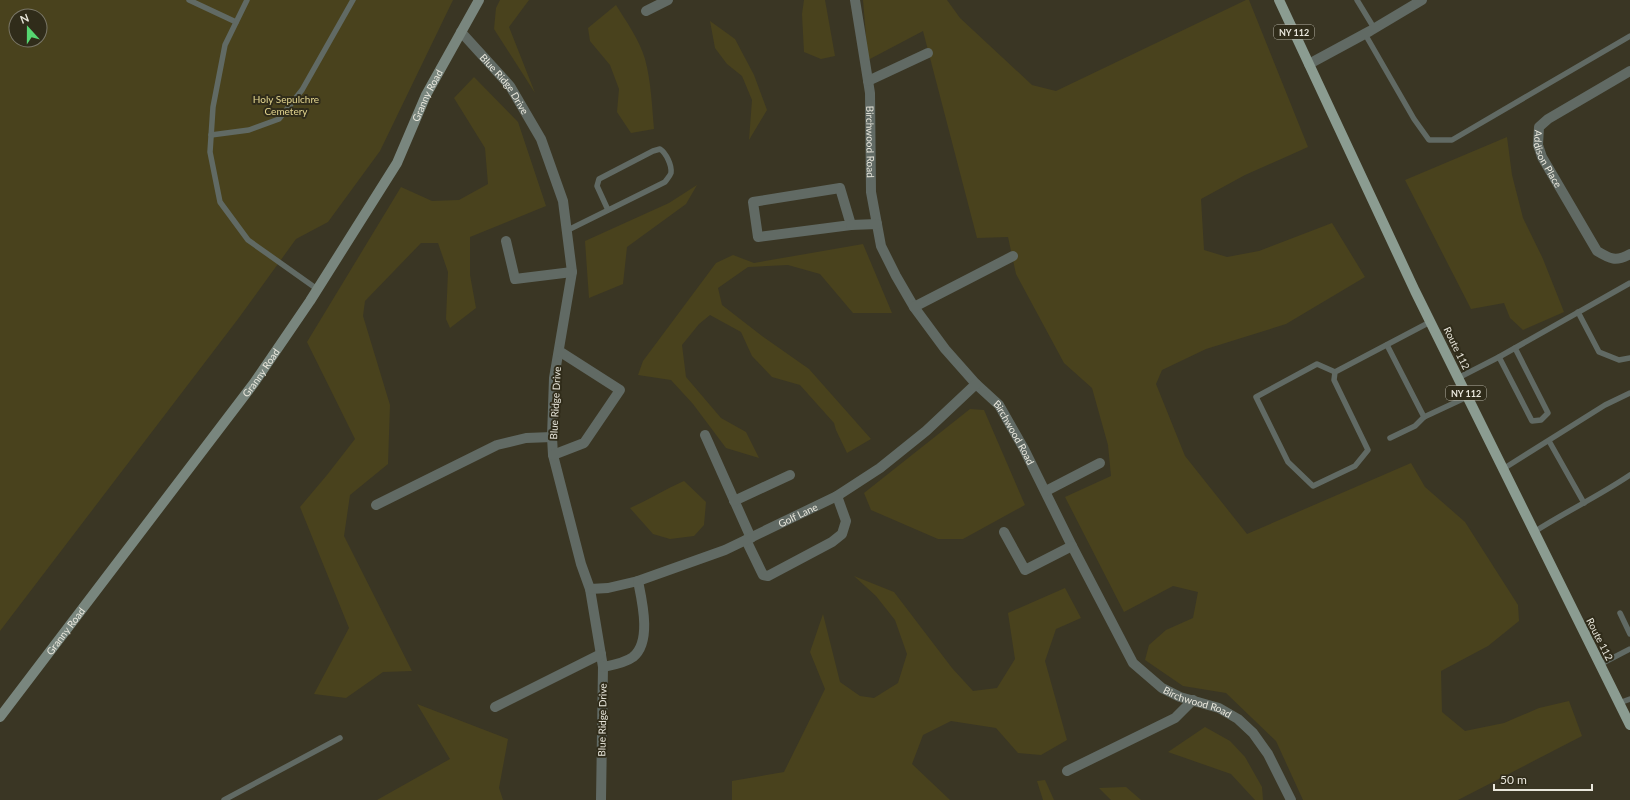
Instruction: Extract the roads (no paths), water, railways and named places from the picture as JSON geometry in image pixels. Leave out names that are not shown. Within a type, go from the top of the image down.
[{"type":"main road","name":"Route 112","points":[[1279,0],[1430,322],[1630,726]]},
{"type":"street","name":"Granny Road","points":[[0,717],[254,383],[318,289],[397,163],[426,95],[479,0]]},
{"type":"street","points":[[646,11],[668,0]]},
{"type":"street","name":"Birchwood Road","points":[[854,0],[870,93],[871,192],[881,246],[896,276],[914,307],[945,349],[976,384],[999,405],[1046,491],[1072,546],[1133,663],[1162,688],[1180,697],[1219,708],[1238,719],[1253,733],[1268,754],[1292,800]]},
{"type":"street","points":[[1309,64],[1370,31],[1422,0]]},
{"type":"street","name":"Blue Ridge Drive","points":[[461,32],[510,86],[541,139],[563,201],[572,272],[554,378],[552,437],[553,456],[581,564],[590,589],[603,667],[601,800]]},
{"type":"street","points":[[868,81],[928,53]]},
{"type":"street","name":"Addison Place","points":[[1630,71],[1548,119],[1539,127],[1538,145],[1542,157],[1597,250],[1609,258],[1622,258],[1630,254]]},
{"type":"street","points":[[851,225],[840,188],[753,202],[758,237],[851,225],[877,224]]},
{"type":"street","points":[[506,241],[515,279],[572,272]]},
{"type":"street","points":[[914,307],[1013,256]]},
{"type":"street","points":[[553,456],[584,443],[620,390],[559,351]]},
{"type":"street","name":"Golf Lane","points":[[590,589],[608,588],[638,581],[725,550],[837,496],[880,468],[926,431],[976,384]]},
{"type":"street","points":[[705,435],[763,575],[768,576],[832,542],[842,534],[846,521],[837,496]]},
{"type":"street","points":[[376,505],[497,445],[526,438],[552,437]]},
{"type":"street","points":[[1046,491],[1100,463]]},
{"type":"street","points":[[734,502],[790,475]]},
{"type":"street","points":[[1004,532],[1025,570],[1072,546]]},
{"type":"street","points":[[603,667],[620,663],[634,656],[641,644],[644,633],[644,616],[638,581]]},
{"type":"street","points":[[495,707],[601,654]]},
{"type":"street","points":[[1067,771],[1175,718],[1193,700]]},
{"type":"lane","points":[[189,0],[236,22]]},
{"type":"lane","points":[[247,0],[226,45],[213,107],[210,152],[220,202],[248,240],[318,289]]},
{"type":"lane","points":[[211,136],[249,130],[279,119],[302,90],[353,0]]},
{"type":"lane","points":[[1357,0],[1370,31],[1414,119],[1429,140],[1452,140],[1630,36]]},
{"type":"lane","points":[[566,231],[666,182],[671,174],[671,167],[664,152],[660,148],[599,179],[597,186],[608,210]]},
{"type":"lane","points":[[1458,378],[1499,357],[1630,283]]},
{"type":"lane","points":[[1578,312],[1599,352],[1618,360],[1630,358]]},
{"type":"lane","points":[[1335,372],[1430,322]]},
{"type":"lane","points":[[1387,345],[1424,417]]},
{"type":"lane","points":[[1499,357],[1532,421],[1541,420],[1548,413],[1515,348]]},
{"type":"lane","points":[[1317,364],[1335,372],[1334,380],[1368,450],[1355,466],[1313,486],[1288,462],[1256,397],[1317,364]]},
{"type":"lane","points":[[1503,469],[1605,405],[1630,393]]},
{"type":"lane","points":[[1390,438],[1415,426],[1424,417],[1468,397]]},
{"type":"lane","points":[[1549,441],[1584,503]]},
{"type":"lane","points":[[1534,532],[1630,476]]},
{"type":"lane","points":[[1620,613],[1630,634]]},
{"type":"lane","points":[[1599,665],[1630,650]]},
{"type":"lane","points":[[1619,703],[1630,699]]},
{"type":"lane","points":[[224,800],[340,738]]},
{"type":"park label","name":"Holy Sepulchre Cemetery","points":[[286,104]]}]
